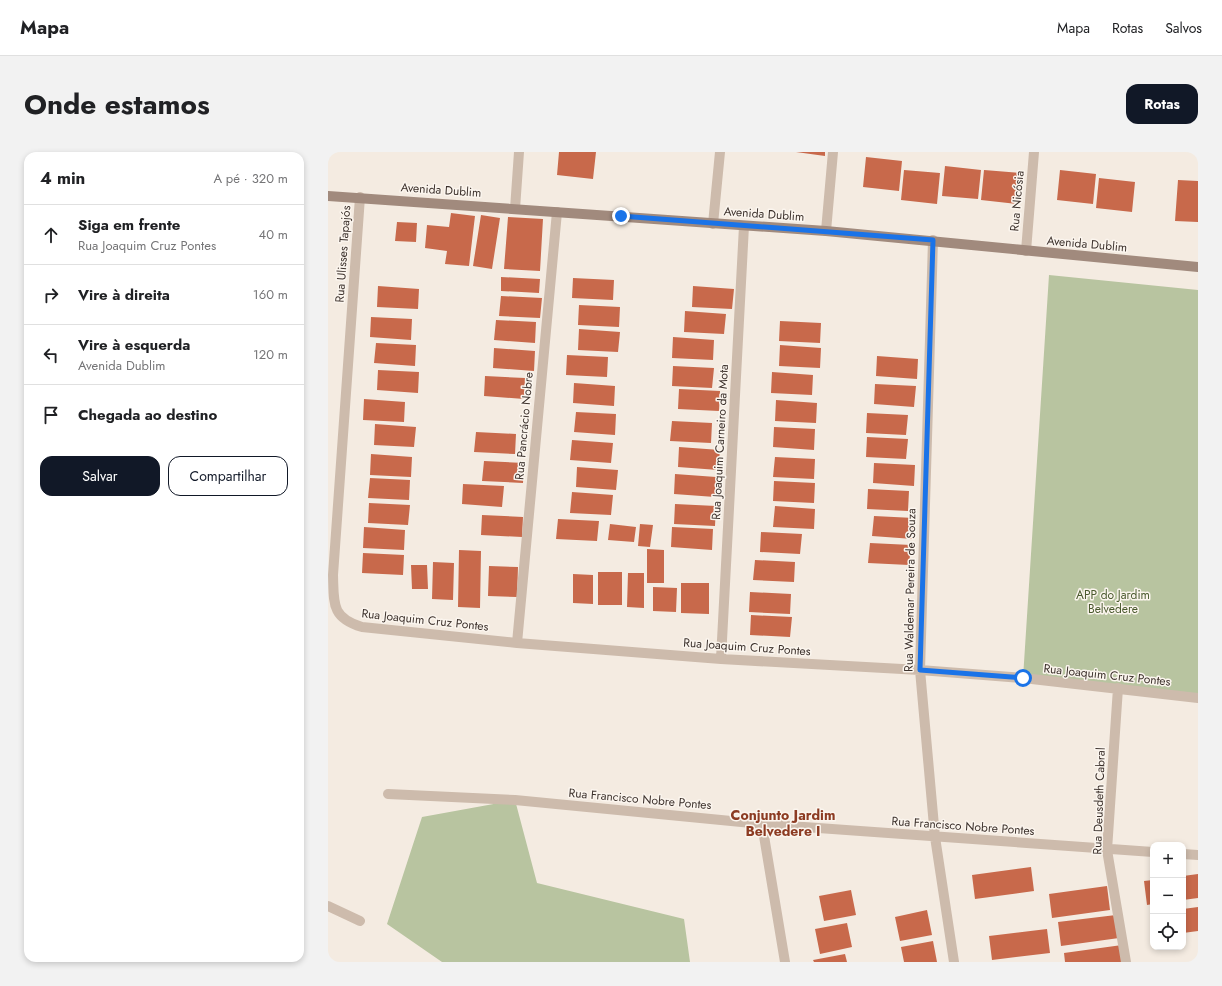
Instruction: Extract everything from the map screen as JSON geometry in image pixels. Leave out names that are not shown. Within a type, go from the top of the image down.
[{"type":"street","points":[[515,209],[519,152]]},
{"type":"street","points":[[713,224],[720,152]]},
{"type":"street","points":[[826,231],[833,152]]},
{"type":"street","name":"Rua Nicósia","points":[[1026,251],[1034,152]]},
{"type":"street","name":"Avenida Dublim","points":[[328,196],[360,197],[713,224],[826,231],[933,240],[1026,251],[1198,267]]},
{"type":"street","name":"Rua Ulisses Tapajós","points":[[333,576],[360,197]]},
{"type":"street","name":"Rua Pancrácio Nobre","points":[[517,643],[557,212]]},
{"type":"street","name":"Rua Joaquim Carneiro da Mota","points":[[721,660],[744,226]]},
{"type":"street","name":"Rua Waldemar Pereira de Souza","points":[[933,240],[920,670],[935,837],[954,962]]},
{"type":"street","name":"Rua Joaquim Cruz Pontes","points":[[333,576],[338,615],[349,624],[362,627],[517,643],[721,660],[920,670],[1118,688],[1198,698]]},
{"type":"street","name":"Rua Deusdeth Cabral","points":[[1118,688],[1108,850],[1126,962]]},
{"type":"street","name":"Rua Francisco Nobre Pontes","points":[[388,794],[515,800],[762,824],[1150,852]]},
{"type":"street","points":[[762,824],[785,962]]},
{"type":"street","points":[[1186,854],[1198,855]]},
{"type":"street","points":[[328,906],[360,922]]},
{"type":"green space","name":"APP do Jardim Belvedere","points":[[1049,275],[1198,290],[1198,699],[1023,678]]},
{"type":"green space","points":[[515,800],[537,883],[684,919],[690,962],[442,962],[387,924],[422,817]]},
{"type":"building","points":[[559,152],[596,152],[593,179],[557,175]]},
{"type":"building","points":[[796,152],[825,152],[825,156]]},
{"type":"building","points":[[866,157],[902,161],[899,191],[863,187]]},
{"type":"building","points":[[945,166],[981,170],[978,199],[942,196]]},
{"type":"building","points":[[904,170],[940,173],[937,204],[901,200]]},
{"type":"building","points":[[984,170],[1020,173],[1017,204],[981,200]]},
{"type":"building","points":[[1060,170],[1096,174],[1093,204],[1057,200]]},
{"type":"building","points":[[1099,178],[1135,182],[1132,212],[1096,208]]},
{"type":"building","points":[[1178,180],[1198,181],[1198,222],[1175,221]]},
{"type":"building","points":[[451,213],[475,216],[469,266],[445,264],[447,251],[425,248],[427,225],[449,227]]},
{"type":"building","points":[[481,215],[500,218],[492,269],[473,266]]},
{"type":"building","points":[[508,217],[543,219],[540,271],[504,269]]},
{"type":"building","points":[[397,222],[417,223],[416,242],[395,241]]},
{"type":"building","points":[[501,277],[540,279],[539,293],[501,291]]},
{"type":"building","points":[[573,278],[614,280],[613,300],[572,298]]},
{"type":"building","points":[[378,286],[419,289],[418,309],[377,307]]},
{"type":"building","points":[[693,286],[734,289],[732,309],[692,307]]},
{"type":"building","points":[[501,296],[542,298],[540,318],[499,316]]},
{"type":"building","points":[[579,305],[620,307],[619,327],[578,325]]},
{"type":"building","points":[[685,311],[726,314],[724,334],[684,332]]},
{"type":"building","points":[[371,317],[412,319],[411,340],[370,337]]},
{"type":"building","points":[[496,320],[536,322],[535,343],[494,340]]},
{"type":"building","points":[[780,321],[821,323],[820,343],[779,341]]},
{"type":"building","points":[[579,329],[620,332],[618,352],[578,350]]},
{"type":"building","points":[[673,337],[714,340],[713,360],[672,358]]},
{"type":"building","points":[[376,343],[416,345],[415,366],[374,363]]},
{"type":"building","points":[[780,345],[821,348],[820,368],[779,366]]},
{"type":"building","points":[[494,348],[535,351],[534,371],[493,368]]},
{"type":"building","points":[[567,355],[608,357],[607,377],[566,375]]},
{"type":"building","points":[[877,356],[918,359],[917,379],[876,376]]},
{"type":"building","points":[[673,366],[714,368],[712,388],[672,386]]},
{"type":"building","points":[[378,370],[419,372],[418,393],[377,390]]},
{"type":"building","points":[[772,372],[813,375],[812,395],[771,393]]},
{"type":"building","points":[[485,376],[525,378],[524,399],[484,396]]},
{"type":"building","points":[[574,383],[615,386],[614,406],[573,403]]},
{"type":"building","points":[[875,384],[916,386],[914,407],[874,404]]},
{"type":"building","points":[[679,389],[720,391],[719,411],[678,409]]},
{"type":"building","points":[[364,399],[405,402],[404,422],[363,420]]},
{"type":"building","points":[[776,400],[817,403],[816,423],[775,421]]},
{"type":"building","points":[[576,412],[616,414],[615,435],[574,432]]},
{"type":"building","points":[[867,413],[908,415],[906,435],[866,433]]},
{"type":"building","points":[[672,421],[712,423],[711,443],[670,441]]},
{"type":"building","points":[[375,424],[416,427],[414,447],[374,445]]},
{"type":"building","points":[[774,427],[815,429],[814,450],[773,447]]},
{"type":"building","points":[[476,432],[516,434],[515,454],[474,452]]},
{"type":"building","points":[[867,437],[908,439],[906,459],[866,457]]},
{"type":"building","points":[[572,440],[613,443],[611,463],[570,460]]},
{"type":"building","points":[[679,447],[720,450],[718,470],[678,467]]},
{"type":"building","points":[[371,454],[412,457],[411,477],[370,475]]},
{"type":"building","points":[[775,457],[815,459],[814,479],[773,477]]},
{"type":"building","points":[[484,461],[524,463],[523,483],[482,481]]},
{"type":"building","points":[[874,463],[915,465],[914,486],[873,483]]},
{"type":"building","points":[[577,467],[618,470],[616,490],[576,487]]},
{"type":"building","points":[[675,474],[716,477],[715,497],[674,494]]},
{"type":"building","points":[[370,478],[410,480],[409,500],[368,498]]},
{"type":"building","points":[[774,481],[815,483],[814,503],[773,501]]},
{"type":"building","points":[[463,484],[504,486],[502,507],[462,504]]},
{"type":"building","points":[[868,489],[909,491],[908,511],[867,509]]},
{"type":"building","points":[[572,492],[613,495],[611,515],[570,513]]},
{"type":"building","points":[[369,503],[410,505],[408,525],[368,523]]},
{"type":"building","points":[[675,504],[716,506],[715,526],[674,524]]},
{"type":"building","points":[[775,506],[815,509],[814,529],[773,527]]},
{"type":"building","points":[[482,515],[523,517],[522,537],[481,535]]},
{"type":"building","points":[[874,516],[914,518],[913,539],[872,536]]},
{"type":"building","points":[[558,519],[599,521],[597,541],[556,539]]},
{"type":"building","points":[[610,524],[636,527],[634,542],[608,540]]},
{"type":"building","points":[[640,524],[653,525],[650,547],[638,546]]},
{"type":"building","points":[[364,527],[405,530],[404,550],[363,548]]},
{"type":"building","points":[[672,527],[713,529],[712,550],[671,547]]},
{"type":"building","points":[[761,532],[802,534],[800,554],[760,552]]},
{"type":"building","points":[[870,543],[911,545],[909,565],[868,563]]},
{"type":"building","points":[[647,549],[664,550],[664,583],[647,583]]},
{"type":"building","points":[[459,550],[481,551],[480,608],[458,607]]},
{"type":"building","points":[[363,553],[404,555],[403,575],[362,573]]},
{"type":"building","points":[[755,560],[795,562],[794,582],[753,580]]},
{"type":"building","points":[[433,562],[454,563],[453,600],[432,599]]},
{"type":"building","points":[[411,565],[427,565],[428,589],[412,589]]},
{"type":"building","points":[[489,566],[518,567],[517,597],[488,596]]},
{"type":"building","points":[[598,572],[622,572],[622,605],[598,605]]},
{"type":"building","points":[[628,573],[644,573],[644,608],[627,607]]},
{"type":"building","points":[[573,574],[593,575],[593,604],[573,603]]},
{"type":"building","points":[[681,583],[709,583],[709,614],[681,613]]},
{"type":"building","points":[[653,587],[677,588],[676,612],[653,611]]},
{"type":"building","points":[[750,592],[791,594],[790,614],[749,612]]},
{"type":"building","points":[[751,615],[792,617],[790,637],[750,635]]},
{"type":"building","points":[[1031,867],[1034,891],[975,899],[972,875]]},
{"type":"building","points":[[1198,874],[1198,898],[1186,900],[1186,876]]},
{"type":"building","points":[[1150,880],[1150,904],[1147,905],[1144,881]]},
{"type":"building","points":[[1107,886],[1110,910],[1052,918],[1049,894]]},
{"type":"building","points":[[851,890],[856,915],[824,921],[819,896]]},
{"type":"building","points":[[1198,907],[1198,931],[1186,933],[1186,909]]},
{"type":"building","points":[[927,910],[932,935],[900,941],[895,917]]},
{"type":"building","points":[[1116,915],[1119,938],[1061,946],[1058,922]]},
{"type":"building","points":[[847,923],[852,947],[820,954],[815,929]]},
{"type":"building","points":[[1047,929],[1050,953],[992,960],[989,936]]},
{"type":"building","points":[[933,941],[937,962],[904,962],[901,947]]},
{"type":"building","points":[[1122,945],[1124,962],[1065,962],[1064,953]]},
{"type":"building","points":[[845,954],[847,962],[814,962],[813,960]]},
{"type":"district","name":"Conjunto Jardim Belvedere I","points":[[783,824]]},
{"type":"route","points":[[621,216],[933,240],[920,670],[1023,678]]}]
